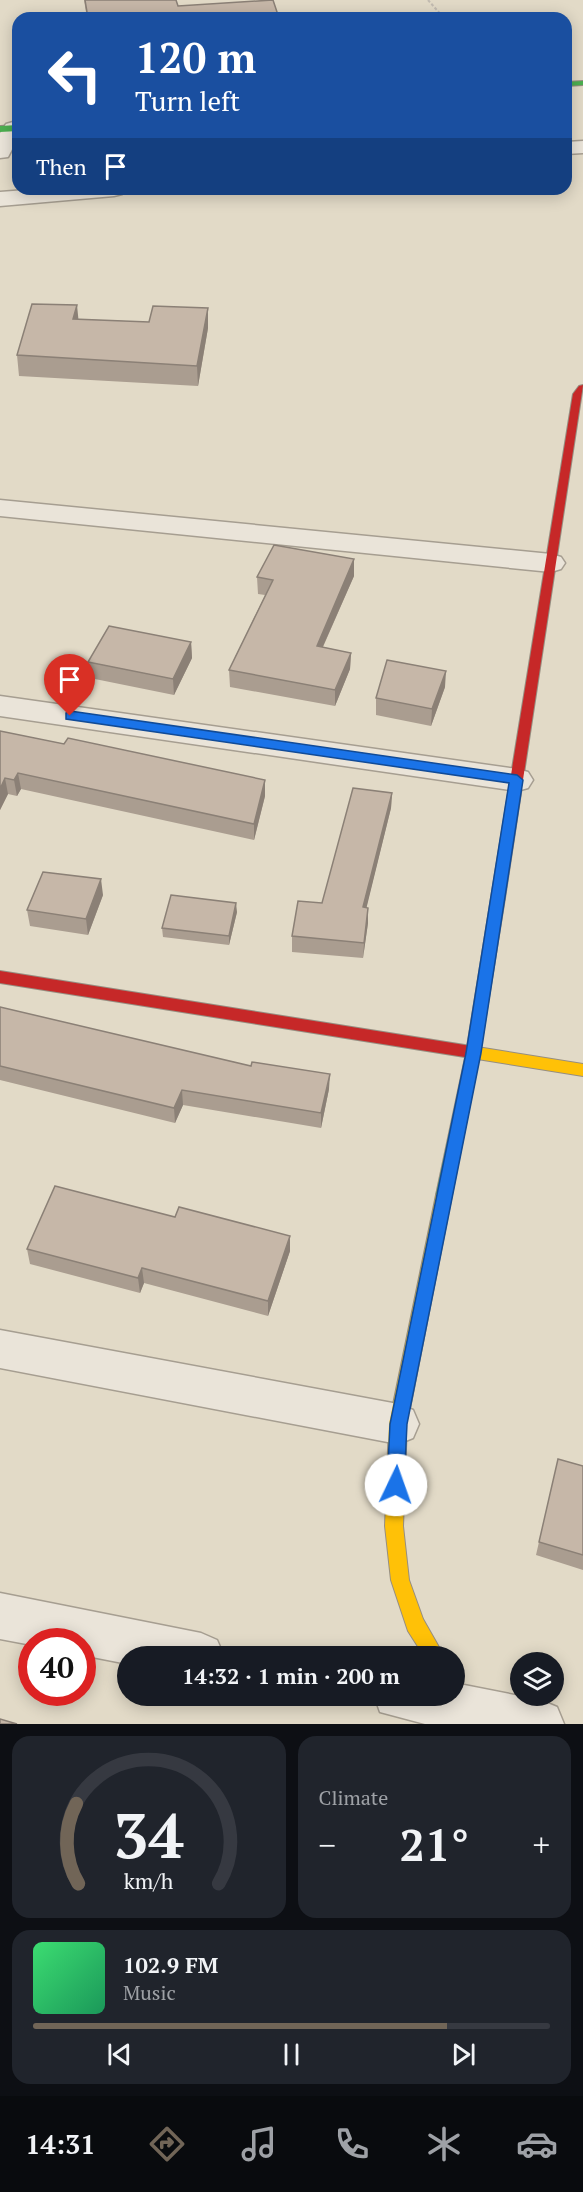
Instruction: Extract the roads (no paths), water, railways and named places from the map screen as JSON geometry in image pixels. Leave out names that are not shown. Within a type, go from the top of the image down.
[{"type":"street","points":[[0,152],[10,128]]},
{"type":"street","points":[[0,199],[46,195]]},
{"type":"street","points":[[429,1646],[415,1624],[400,1580],[394,1526],[398,1424],[473,1053],[578,394],[583,388]]},
{"type":"street","points":[[0,507],[551,562]]},
{"type":"street","points":[[0,706],[517,780]]},
{"type":"street","points":[[0,977],[583,1070]]},
{"type":"street","points":[[0,1349],[398,1424]]},
{"type":"street","points":[[0,1616],[151,1646]]},
{"type":"street","points":[[468,1696],[540,1724]]}]
